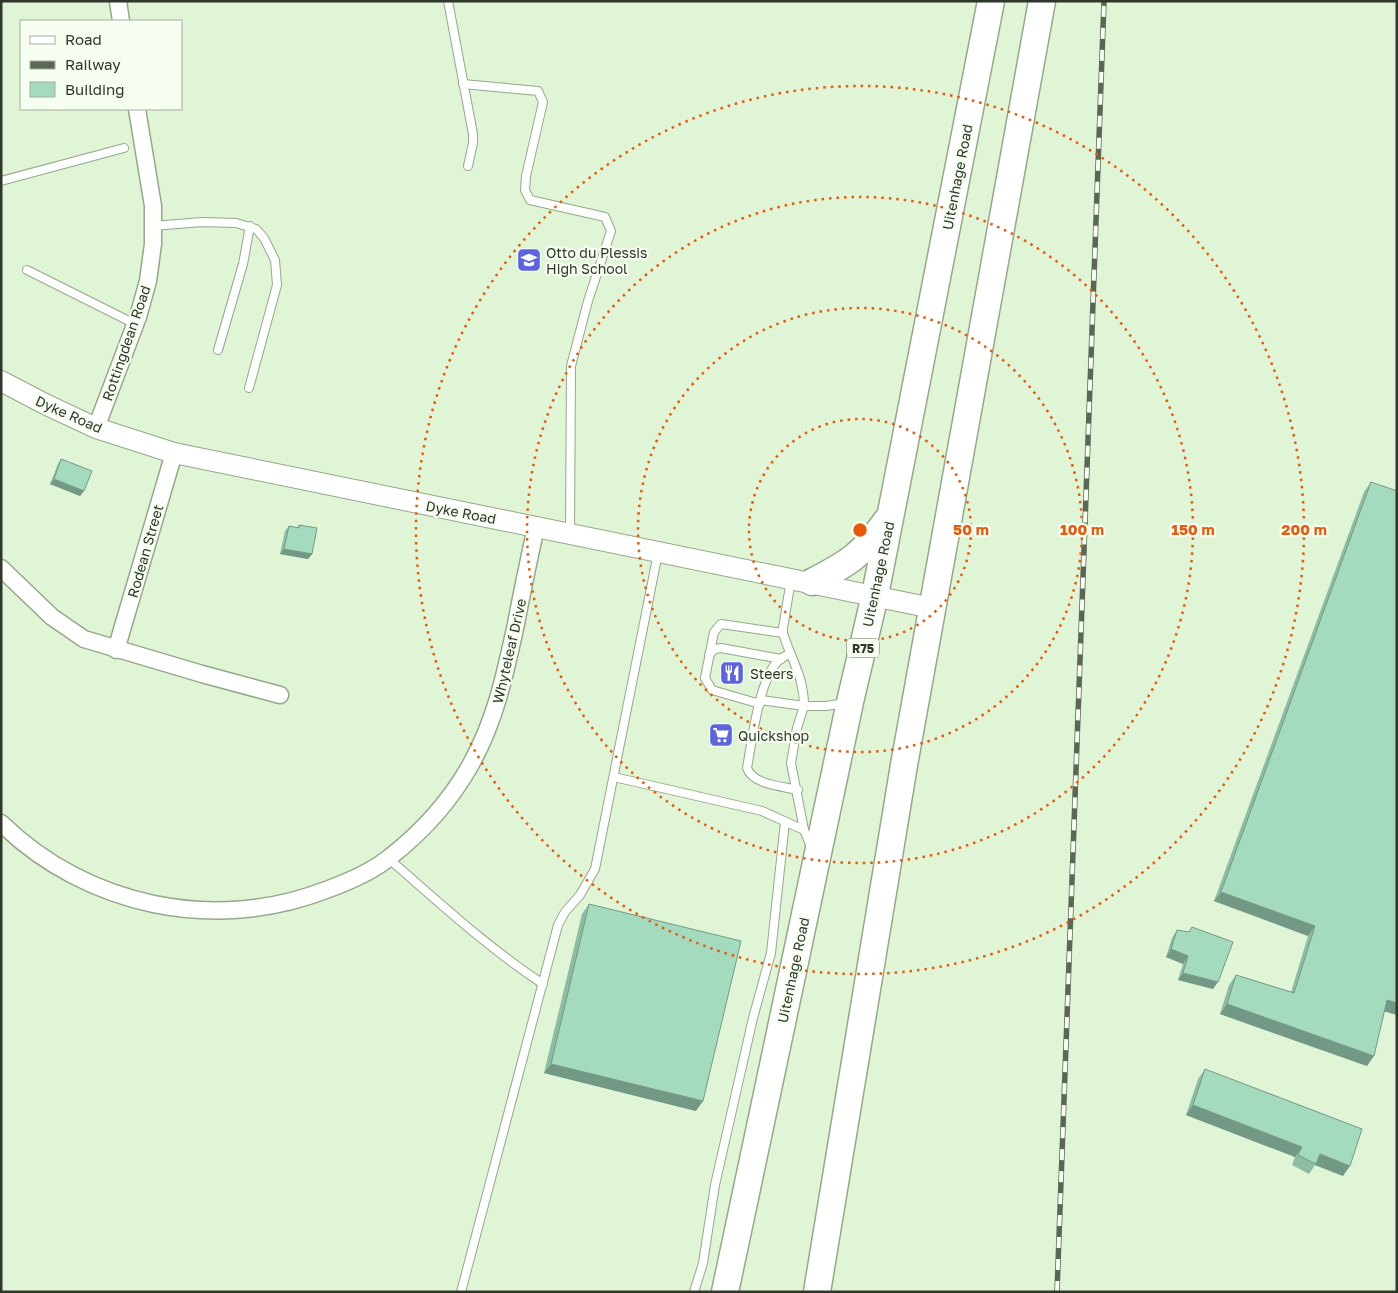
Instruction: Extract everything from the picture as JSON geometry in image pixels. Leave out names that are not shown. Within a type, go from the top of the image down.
[{"type":"main road","name":"Uitenhage Road","points":[[725,1292],[850,702],[875,595],[991,1]]},
{"type":"main road","points":[[817,1292],[932,608],[1042,1]]},
{"type":"main road","points":[[802,580],[851,561],[865,549],[890,516]]},
{"type":"street","points":[[118,1],[120,20]]},
{"type":"street","name":"Rottingdean Road","points":[[96,428],[144,299],[148,281],[153,226],[150,184],[137,110]]},
{"type":"street","name":"Dyke Road","points":[[1,381],[96,428],[174,453],[932,608]]},
{"type":"street","name":"Rodean Street","points":[[116,650],[174,453]]},
{"type":"street","name":"Whyteleaf Drive","points":[[1,824],[34,852],[56,867],[93,886],[128,898],[189,910],[242,910],[278,905],[345,883],[389,859],[437,813],[462,778],[483,738],[501,694],[536,527]]},
{"type":"street","points":[[1,568],[52,617],[84,639],[116,650],[280,695]]},
{"type":"lane","points":[[448,1],[473,134],[468,166]]},
{"type":"lane","points":[[463,84],[538,91],[543,102],[525,183],[525,190],[530,200],[605,217],[611,231],[588,302],[571,366],[570,534]]},
{"type":"lane","points":[[1,181],[124,148]]},
{"type":"lane","points":[[153,226],[223,222],[250,226],[261,232],[275,260],[277,285],[249,388]]},
{"type":"lane","points":[[218,350],[243,264],[250,226]]},
{"type":"lane","points":[[27,270],[135,324]]},
{"type":"lane","points":[[461,1292],[558,925],[565,912],[580,895],[595,869],[659,551]]},
{"type":"lane","points":[[802,580],[782,628],[790,653],[801,677],[804,691],[804,706],[797,728],[791,763],[798,790],[804,830],[816,860]]},
{"type":"lane","points":[[783,633],[721,624],[714,632],[705,678],[712,690],[760,702],[804,706],[826,706],[850,702]]},
{"type":"lane","points":[[709,655],[715,649],[720,648],[781,659]]},
{"type":"lane","points":[[790,653],[776,663],[768,677],[760,702],[747,768],[748,773],[754,778],[770,784],[798,790]]},
{"type":"lane","points":[[614,778],[762,811],[804,830]]},
{"type":"lane","points":[[694,1292],[703,1263],[715,1185],[753,1018],[771,953],[785,822]]},
{"type":"lane","points":[[389,859],[487,943],[543,984]]},
{"type":"building","points":[[61,459],[92,471],[84,491],[54,479]]},
{"type":"building","points":[[1371,482],[1397,491],[1397,1003],[1387,1000],[1374,1056],[1227,1004],[1236,975],[1294,993],[1315,926],[1221,892]]},
{"type":"building","points":[[299,525],[317,528],[312,554],[284,549],[289,526],[299,528]]},
{"type":"building","points":[[589,904],[741,941],[703,1101],[551,1064]]},
{"type":"building","points":[[1192,927],[1233,942],[1218,982],[1183,973],[1188,956],[1171,949],[1177,930],[1189,932]]},
{"type":"building","points":[[1205,1069],[1362,1129],[1350,1166],[1320,1154],[1316,1164],[1298,1155],[1302,1147],[1193,1105]]},
{"type":"railway","points":[[1057,1292],[1104,1]]},
{"type":"place","name":"Otto du Plessis High School","points":[[529,260]]},
{"type":"place","name":"Steers","points":[[732,673]]},
{"type":"place","name":"Quickshop","points":[[721,735]]}]
